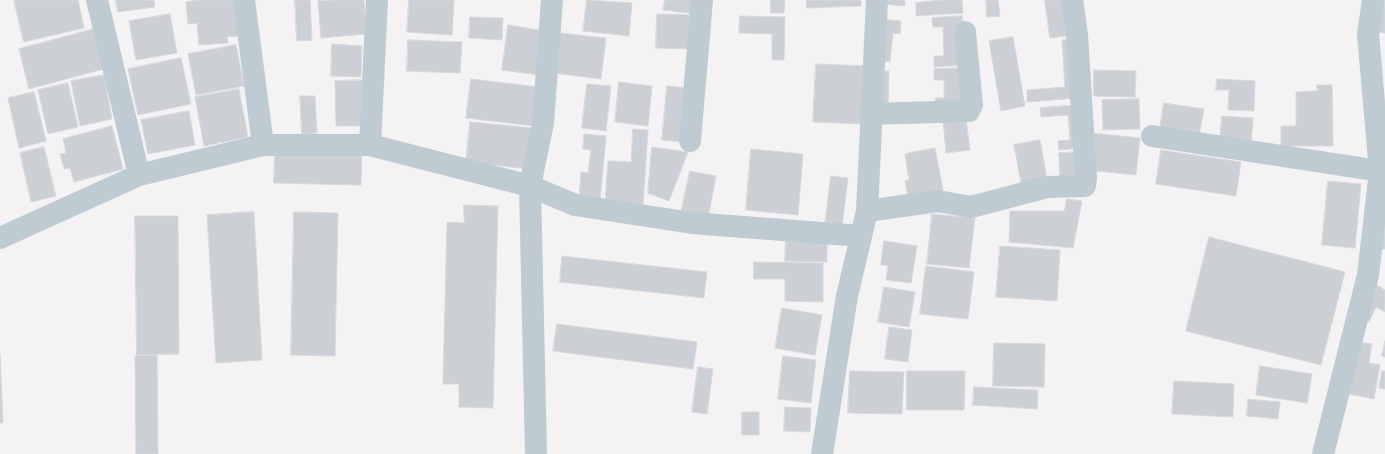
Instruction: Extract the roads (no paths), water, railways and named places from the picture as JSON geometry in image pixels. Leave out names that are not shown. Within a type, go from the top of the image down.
[{"type":"street","points":[[97,0],[139,175]]},
{"type":"street","points":[[244,0],[263,145]]},
{"type":"street","points":[[370,145],[377,0]]},
{"type":"street","points":[[536,454],[530,186],[543,123],[552,0]]},
{"type":"street","points":[[690,141],[702,0]]},
{"type":"street","points":[[822,454],[847,296],[867,211],[870,114],[877,0]]},
{"type":"street","points":[[867,211],[938,201],[971,208],[1047,187],[1085,186],[1086,178],[1077,34],[1072,0]]},
{"type":"street","points":[[1323,454],[1377,279],[1380,171],[1368,34],[1373,0]]},
{"type":"street","points":[[870,114],[969,111],[972,105],[966,32]]},
{"type":"street","points":[[1152,136],[1380,171]]},
{"type":"street","points":[[0,238],[139,175],[263,145],[370,145],[530,186],[575,205],[692,223],[861,236]]}]
